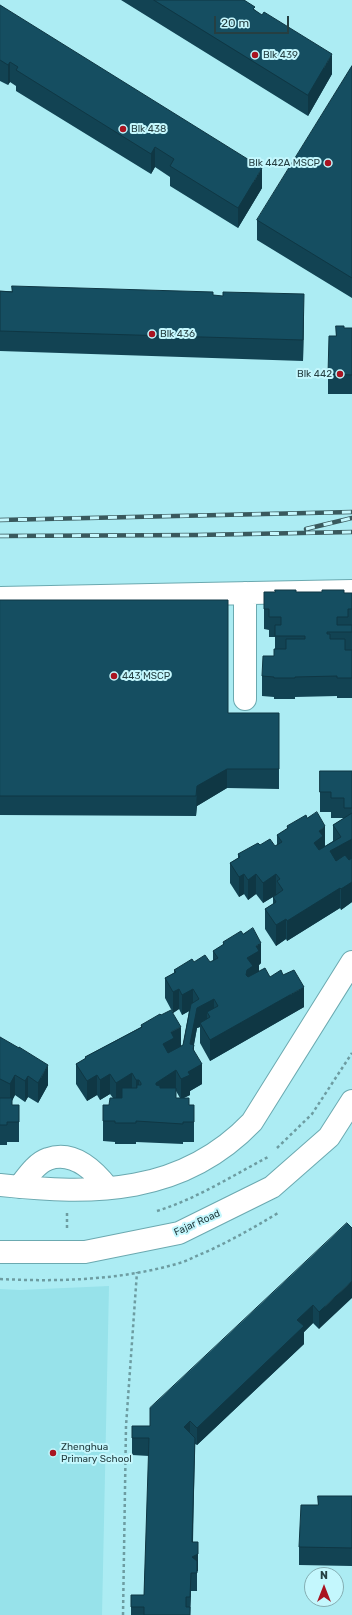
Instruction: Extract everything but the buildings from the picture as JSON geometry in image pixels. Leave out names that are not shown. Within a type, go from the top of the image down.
[{"type":"street","points":[[0,598],[166,604],[245,593],[352,591]]},
{"type":"street","points":[[245,593],[245,699]]},
{"type":"street","points":[[32,598],[32,619]]},
{"type":"street","points":[[10,1186],[67,1190],[108,1188],[149,1182],[181,1172],[220,1150],[252,1122],[352,962]]},
{"type":"street","name":"Fajar Road","points":[[0,1252],[85,1252],[179,1233],[272,1187],[329,1138],[352,1101]]},
{"type":"street","points":[[10,1186],[48,1159],[62,1157],[75,1159],[86,1165],[98,1175],[108,1188]]},
{"type":"path","points":[[123,1615],[126,1426],[137,1272]]},
{"type":"shaded area","name":"Zhenghua Primary School","points":[[109,1286],[102,1615],[0,1615],[0,1289],[20,1290]]},
{"type":"railway","points":[[0,520],[352,512]]},
{"type":"railway","points":[[306,529],[352,518]]},
{"type":"railway","points":[[0,536],[197,535],[352,532]]},
{"type":"place","name":"Blk 439","points":[[255,55]]},
{"type":"place","name":"Blk 438","points":[[123,129]]},
{"type":"place","name":"Blk 442A MSCP","points":[[328,163]]},
{"type":"place","name":"Blk 436","points":[[152,334]]},
{"type":"place","name":"Blk 442","points":[[340,374]]},
{"type":"place","name":"443 MSCP","points":[[114,676]]},
{"type":"place","name":"Zhenghua Primary School","points":[[53,1453]]}]
